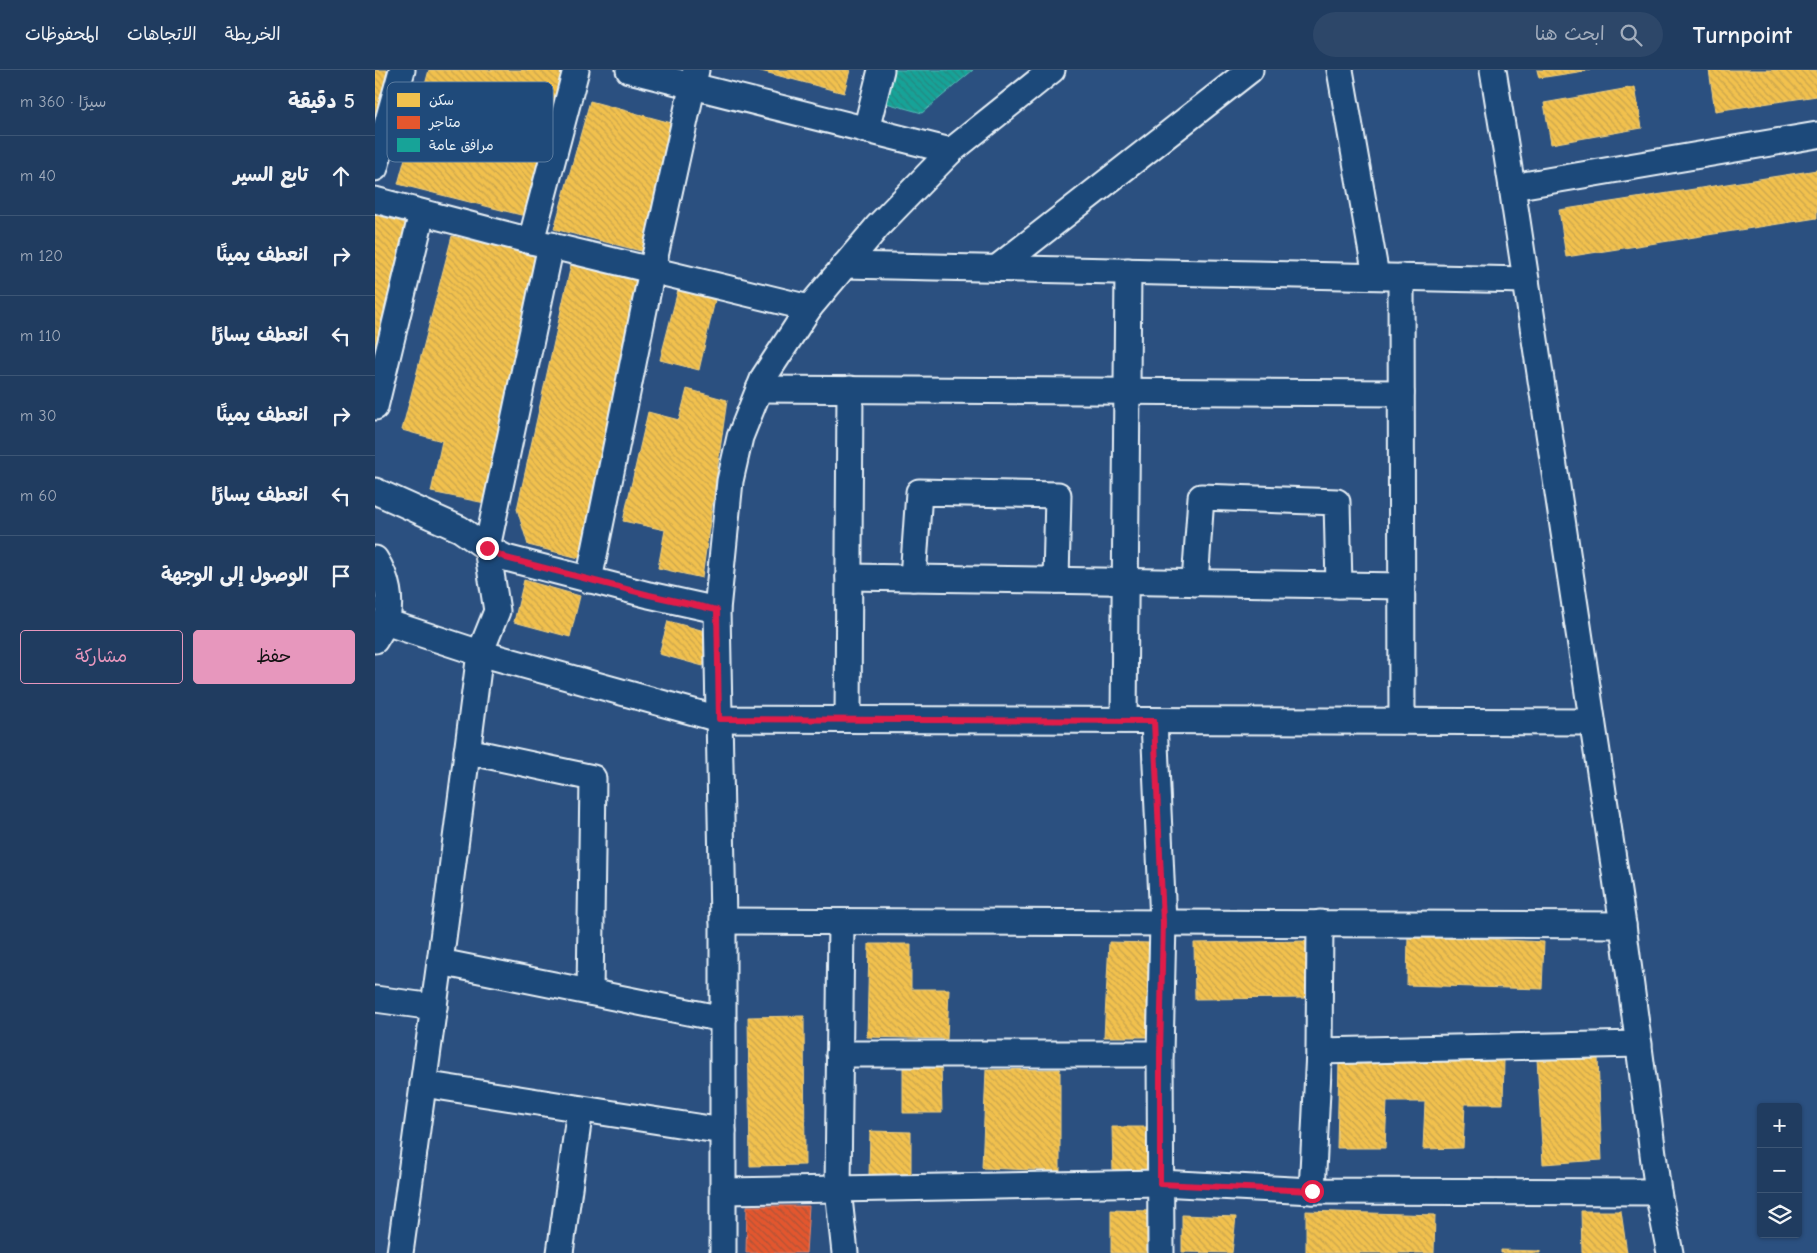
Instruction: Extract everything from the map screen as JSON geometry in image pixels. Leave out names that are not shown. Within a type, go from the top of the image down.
[{"type":"street","points":[[400,1253],[435,1007],[480,653],[497,611],[487,548],[541,243],[576,70]]},
{"type":"street","points":[[629,70],[694,78],[865,130],[951,151]]},
{"type":"street","points":[[865,130],[881,70]]},
{"type":"street","points":[[723,1253],[723,921],[717,610],[730,481],[739,437],[764,377],[809,308],[878,226],[951,151],[1052,70]]},
{"type":"street","points":[[997,268],[1249,70]]},
{"type":"street","points":[[1340,70],[1376,276]]},
{"type":"street","points":[[1493,70],[1623,925],[1658,1192],[1670,1253]]},
{"type":"street","points":[[589,580],[652,270],[694,78]]},
{"type":"street","points":[[375,168],[387,124]]},
{"type":"street","points":[[1512,187],[1817,134]]},
{"type":"street","points":[[375,200],[541,243],[809,308]]},
{"type":"street","points":[[375,407],[423,213]]},
{"type":"street","points":[[845,265],[1526,280]]},
{"type":"street","points":[[1124,720],[1128,271]]},
{"type":"street","points":[[1401,277],[1402,721]]},
{"type":"street","points":[[759,389],[1401,393]]},
{"type":"street","points":[[848,720],[850,389]]},
{"type":"street","points":[[375,491],[460,529],[487,548],[506,558],[589,580],[717,610]]},
{"type":"street","points":[[913,578],[919,492],[929,492],[1058,495],[1056,580]]},
{"type":"street","points":[[1195,583],[1201,497],[1337,502],[1339,585]]},
{"type":"street","points":[[375,559],[386,579],[389,601],[380,631],[480,653],[719,719],[1592,722]]},
{"type":"street","points":[[849,577],[1401,586]]},
{"type":"street","points":[[1154,721],[1163,922],[1160,1054],[1161,1253]]},
{"type":"street","points":[[467,751],[593,778],[590,992]]},
{"type":"street","points":[[723,921],[1623,925]]},
{"type":"street","points":[[841,922],[838,1188],[845,1253]]},
{"type":"street","points":[[1312,1191],[1319,1051],[1320,923]]},
{"type":"street","points":[[440,962],[723,1019]]},
{"type":"street","points":[[375,999],[435,1007]]},
{"type":"street","points":[[1319,1051],[1639,1044]]},
{"type":"street","points":[[839,1054],[1160,1054]]},
{"type":"street","points":[[423,1084],[723,1131]]},
{"type":"street","points":[[560,1253],[580,1109]]},
{"type":"street","points":[[723,1191],[1160,1184],[1312,1191],[1658,1192]]},
{"type":"building: سكن","points":[[375,70],[396,70],[393,82],[387,82],[387,106],[375,154]]},
{"type":"building: سكن","points":[[429,70],[563,70],[553,104],[553,82],[426,82]]},
{"type":"building: سكن","points":[[757,70],[850,70],[844,93]]},
{"type":"building: سكن","points":[[1537,70],[1591,70],[1539,78]]},
{"type":"building: سكن","points":[[1709,70],[1817,70],[1817,96],[1715,111]]},
{"type":"building: سكن","points":[[1635,87],[1642,128],[1551,144],[1544,103]]},
{"type":"building: سكن","points":[[590,101],[679,125],[649,253],[554,229]]},
{"type":"building: سكن","points":[[404,162],[541,162],[525,216],[398,184]]},
{"type":"building: سكن","points":[[1817,170],[1817,218],[1566,257],[1559,210]]},
{"type":"building: سكن","points":[[375,215],[405,223],[375,352]]},
{"type":"building: سكن","points":[[452,236],[538,256],[485,503],[431,492],[442,441],[402,430]]},
{"type":"building: سكن","points":[[571,265],[642,282],[587,560],[528,545],[517,509]]},
{"type":"building: سكن","points":[[678,290],[715,300],[699,370],[660,360]]},
{"type":"building: سكن","points":[[687,389],[727,400],[702,578],[658,568],[665,530],[623,521],[648,412],[679,420]]},
{"type":"building: سكن","points":[[524,580],[580,596],[570,637],[514,622]]},
{"type":"building: سكن","points":[[668,621],[712,633],[703,666],[659,654]]},
{"type":"building: سكن","points":[[1408,935],[1544,942],[1542,989],[1407,985]]},
{"type":"building: سكن","points":[[1308,941],[1309,998],[1195,999],[1194,943]]},
{"type":"building: سكن","points":[[1109,942],[1151,943],[1149,1037],[1104,1037]]},
{"type":"building: سكن","points":[[869,944],[911,944],[911,989],[949,989],[947,1039],[867,1037]]},
{"type":"building: سكن","points":[[804,1016],[805,1165],[750,1166],[748,1017]]},
{"type":"building: سكن","points":[[1598,1058],[1602,1160],[1543,1164],[1537,1059]]},
{"type":"building: سكن","points":[[1339,1060],[1504,1060],[1503,1104],[1465,1104],[1463,1148],[1423,1149],[1425,1102],[1387,1102],[1385,1148],[1337,1148]]},
{"type":"building: سكن","points":[[903,1062],[941,1062],[942,1113],[903,1113]]},
{"type":"building: سكن","points":[[1060,1069],[1060,1171],[982,1168],[986,1070]]},
{"type":"building: سكن","points":[[1112,1127],[1151,1127],[1152,1172],[1113,1172]]},
{"type":"building: سكن","points":[[870,1131],[911,1132],[911,1176],[869,1176]]},
{"type":"building: سكن","points":[[1111,1210],[1150,1211],[1149,1253],[1111,1253]]},
{"type":"building: سكن","points":[[1306,1211],[1435,1215],[1434,1253],[1306,1253]]},
{"type":"building: سكن","points":[[1581,1211],[1621,1211],[1627,1253],[1582,1253]]},
{"type":"building: سكن","points":[[1182,1215],[1236,1217],[1232,1253],[1182,1252]]},
{"type":"building: سكن","points":[[1501,1250],[1540,1251],[1540,1253],[1501,1253]]},
{"type":"building: متاجر","points":[[747,1206],[809,1206],[806,1253],[746,1253]]},
{"type":"building: مرافق عامة","points":[[894,70],[973,70],[922,113],[886,103]]},
{"type":"route","points":[[487,548],[506,558],[649,595],[717,610],[719,719],[1154,721],[1163,922],[1160,1184],[1312,1191]]}]
